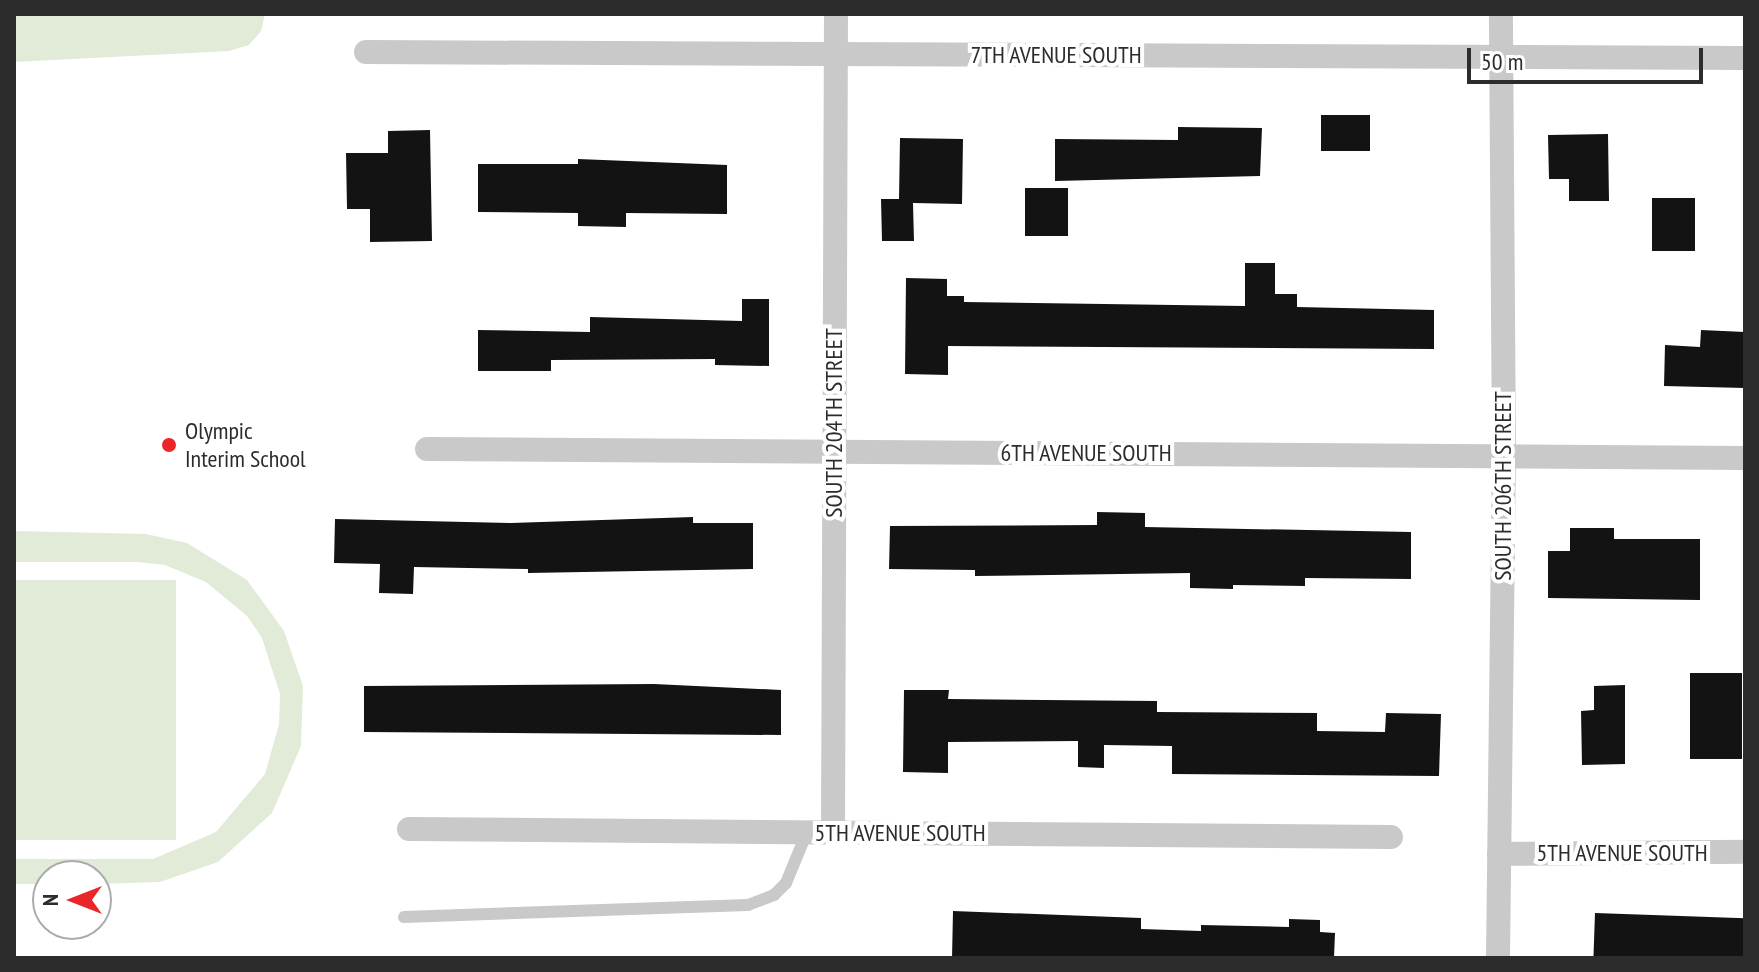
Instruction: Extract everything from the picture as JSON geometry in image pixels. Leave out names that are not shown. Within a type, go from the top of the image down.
[{"type":"street","name":"SOUTH 204TH STREET","points":[[833,832],[836,14]]},
{"type":"street","name":"SOUTH 206TH STREET","points":[[1498,958],[1504,455],[1501,14]]},
{"type":"street","name":"7TH AVENUE SOUTH","points":[[366,52],[1745,58]]},
{"type":"street","name":"6TH AVENUE SOUTH","points":[[427,449],[1745,458]]},
{"type":"street","name":"5TH AVENUE SOUTH","points":[[409,829],[1391,837]]},
{"type":"street","name":"5TH AVENUE SOUTH","points":[[1499,854],[1745,852]]},
{"type":"lane","points":[[404,917],[748,905],[774,895],[786,883],[807,832]]},
{"type":"green space","points":[[14,14],[265,14],[261,31],[249,45],[229,51],[14,62]]},
{"type":"green space","points":[[14,531],[146,534],[187,543],[247,580],[284,631],[303,686],[301,746],[272,813],[218,862],[160,882],[112,884],[112,860],[32,860],[32,884],[14,884],[14,859],[153,859],[216,832],[265,774],[279,724],[280,694],[262,638],[247,616],[206,582],[165,565],[138,562],[14,562]]},
{"type":"green space","points":[[14,580],[176,580],[176,840],[14,840]]},
{"type":"building","points":[[1321,115],[1370,115],[1370,151],[1321,151]]},
{"type":"building","points":[[1178,127],[1262,128],[1260,176],[1055,181],[1055,139],[1178,140]]},
{"type":"building","points":[[430,130],[432,241],[370,242],[370,209],[347,209],[346,153],[388,153],[388,131]]},
{"type":"building","points":[[1608,134],[1609,201],[1569,201],[1569,179],[1549,179],[1548,135]]},
{"type":"building","points":[[900,138],[963,139],[962,204],[913,203],[914,241],[882,241],[881,199],[899,199]]},
{"type":"building","points":[[578,159],[727,165],[727,214],[626,213],[626,227],[578,226],[578,213],[478,212],[478,164],[578,164]]},
{"type":"building","points":[[1025,188],[1068,188],[1068,236],[1025,236]]},
{"type":"building","points":[[1652,198],[1695,198],[1695,251],[1652,251]]},
{"type":"building","points":[[1245,263],[1275,263],[1275,294],[1297,294],[1297,307],[1434,310],[1434,349],[948,346],[948,375],[905,374],[906,278],[947,279],[947,296],[964,296],[964,302],[1245,306]]},
{"type":"building","points":[[742,299],[769,299],[769,366],[715,365],[715,359],[551,360],[551,371],[478,371],[478,330],[590,332],[590,317],[742,321]]},
{"type":"building","points":[[1701,330],[1745,332],[1745,388],[1664,386],[1665,345],[1700,347]]},
{"type":"building","points":[[1097,512],[1145,513],[1145,527],[1411,532],[1411,579],[1305,578],[1305,586],[1233,585],[1233,589],[1190,588],[1190,573],[975,576],[975,570],[889,569],[890,526],[1097,525]]},
{"type":"building","points":[[693,517],[693,523],[753,523],[753,569],[528,573],[528,569],[414,567],[413,594],[379,593],[380,564],[334,563],[335,519],[511,523]]},
{"type":"building","points":[[1570,528],[1614,528],[1614,539],[1700,539],[1700,600],[1548,598],[1548,551],[1570,551]]},
{"type":"building","points":[[1690,673],[1742,673],[1742,759],[1690,759]]},
{"type":"building","points":[[654,684],[781,690],[781,735],[364,732],[364,686]]},
{"type":"building","points":[[1625,685],[1625,764],[1582,765],[1581,711],[1594,710],[1594,686]]},
{"type":"building","points":[[904,690],[949,690],[948,699],[1157,701],[1157,712],[1317,713],[1317,731],[1385,732],[1386,713],[1441,714],[1439,776],[1172,774],[1172,746],[1104,745],[1104,768],[1078,767],[1078,741],[948,742],[948,773],[903,772]]},
{"type":"building","points":[[953,911],[1141,918],[1141,929],[1201,931],[1201,925],[1289,927],[1289,919],[1320,920],[1320,932],[1335,933],[1334,958],[952,958]]},
{"type":"building","points":[[1595,913],[1745,918],[1744,958],[1593,958]]},
{"type":"place","name":"Olympic Interim School","points":[[169,445]]}]
